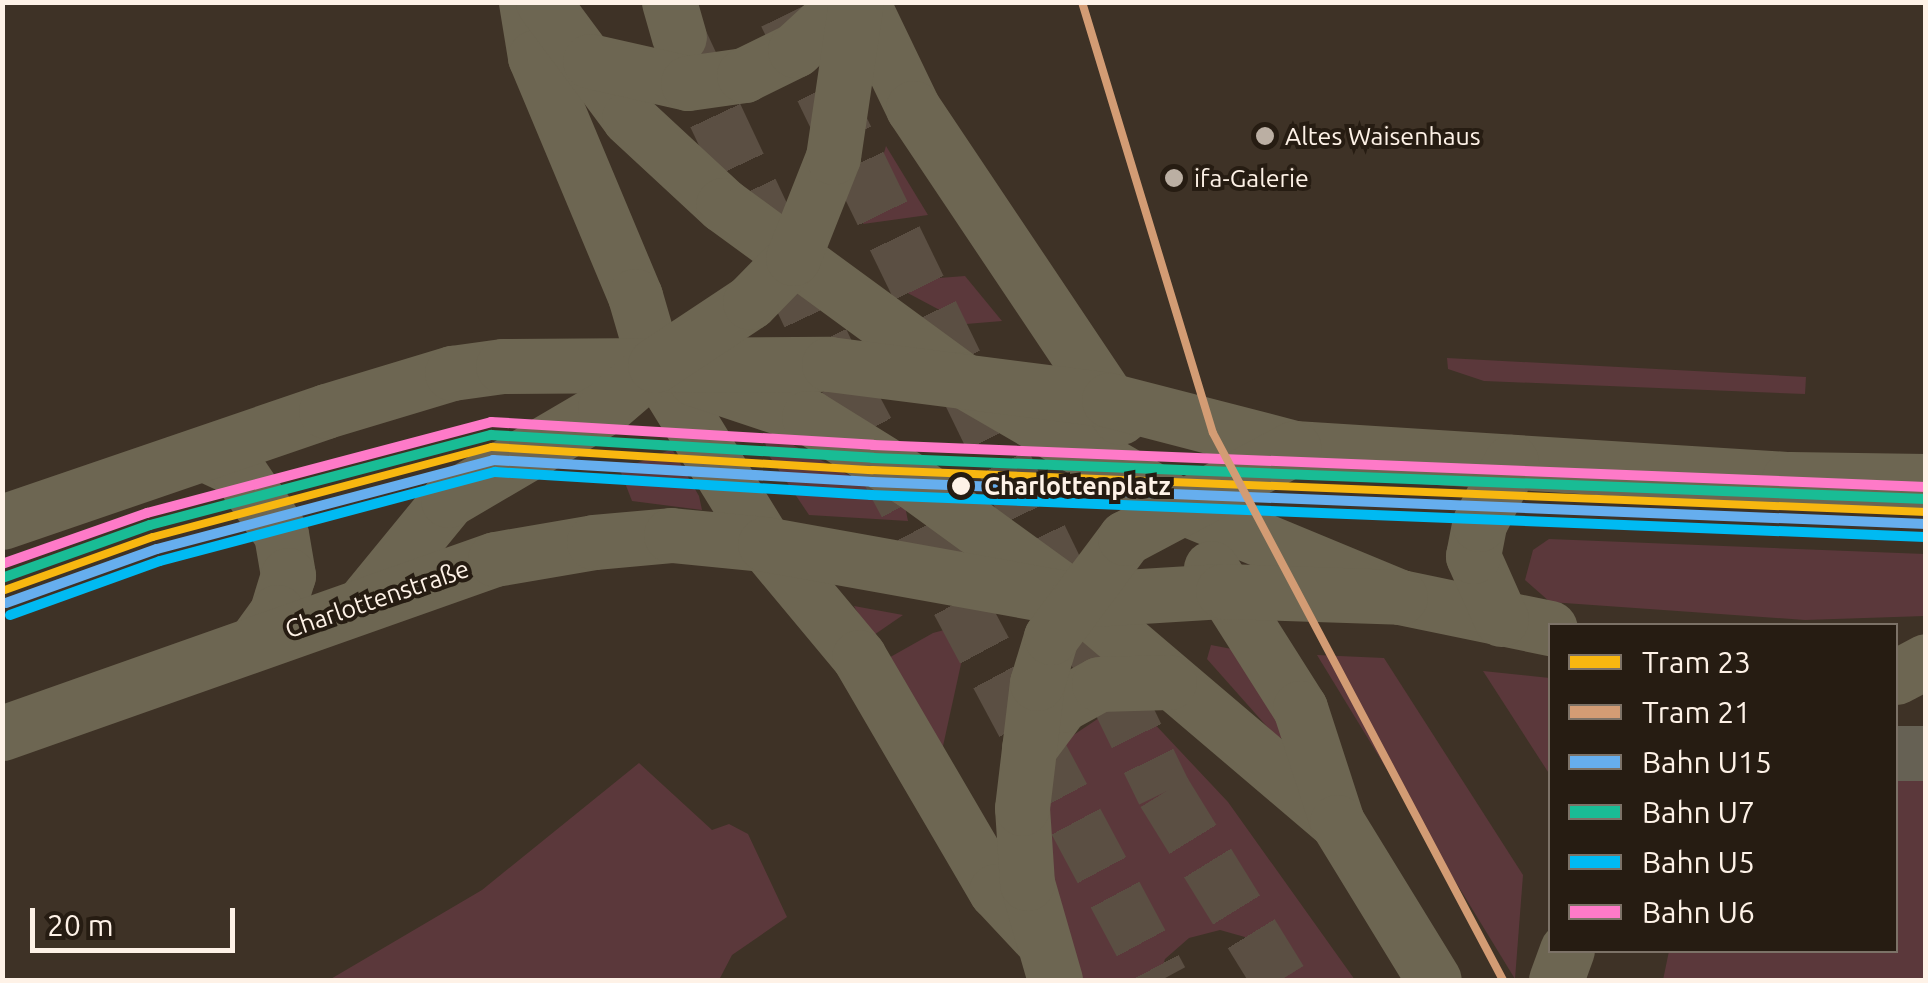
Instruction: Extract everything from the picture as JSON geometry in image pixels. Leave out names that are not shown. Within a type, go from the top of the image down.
[{"type":"main road","points":[[526,2],[535,57],[635,296],[654,365],[764,544],[858,657],[996,891],[1047,959]]},
{"type":"main road","points":[[543,2],[590,60],[629,118],[723,205],[961,379],[1178,505],[1400,597]]},
{"type":"main road","points":[[590,60],[688,84],[744,76],[795,50],[848,2]]},
{"type":"main road","points":[[363,604],[448,500],[560,438],[654,365],[750,302],[793,258],[833,157],[859,2]]},
{"type":"main road","points":[[859,2],[913,108],[1178,505],[1223,591],[1300,708],[1338,822],[1434,980]]},
{"type":"main road","points":[[2,522],[452,373],[654,365],[829,364],[961,379],[1108,400],[1294,448],[1926,481]]},
{"type":"main road","points":[[654,365],[809,418],[912,481],[1076,600],[1338,822]]},
{"type":"main road","points":[[1047,959],[1027,883],[1022,808],[1029,748],[1051,637],[1125,538],[1178,505],[1294,448]]},
{"type":"main road","points":[[205,454],[237,469],[281,534],[288,575],[276,612],[256,641]]},
{"type":"main road","points":[[1511,462],[1479,524],[1473,556],[1526,624]]},
{"type":"main road","name":"Charlottenstraße","points":[[2,732],[533,548],[671,535],[764,544]]},
{"type":"main road","points":[[764,544],[1076,600],[1223,591],[1400,597],[1526,624]]},
{"type":"main road","points":[[1898,657],[1926,659]]},
{"type":"main road","points":[[1898,676],[1926,659]]},
{"type":"main road","points":[[1029,748],[1061,705],[1099,684],[1169,682]]},
{"type":"main road","points":[[1556,980],[1566,953]]},
{"type":"street","points":[[1898,753],[1926,753]]},
{"type":"shaded area","points":[[886,146],[928,215],[863,224]]},
{"type":"shaded area","points":[[965,276],[1002,321],[966,324],[887,282]]},
{"type":"shaded area","points":[[1447,358],[1806,377],[1805,394],[1484,381],[1448,369]]},
{"type":"shaded area","points":[[775,435],[905,506],[908,521],[809,515],[768,454],[765,442]]},
{"type":"shaded area","points":[[672,449],[699,496],[702,510],[632,501],[620,470]]},
{"type":"shaded area","points":[[1549,539],[1925,554],[1925,616],[1805,620],[1550,602],[1525,580],[1533,550]]},
{"type":"shaded area","points":[[854,606],[903,615],[871,637]]},
{"type":"shaded area","points":[[970,623],[943,746],[936,747],[885,660],[933,633]]},
{"type":"shaded area","points":[[1211,645],[1237,650],[1290,734],[1278,739],[1207,659]]},
{"type":"shaded area","points":[[1317,655],[1384,658],[1523,875],[1515,979]]},
{"type":"shaded area","points":[[1483,671],[1548,678],[1548,772]]},
{"type":"shaded area","points":[[1105,714],[1149,718],[1228,802],[1355,980],[1276,980],[1252,939],[1220,930],[1189,938],[1165,959],[1158,980],[1077,980],[1052,885],[1049,776],[1069,738]]},
{"type":"shaded area","points":[[639,763],[712,830],[729,824],[748,834],[787,917],[732,955],[719,980],[329,980],[482,890]]},
{"type":"shaded area","points":[[1925,771],[1925,980],[1663,980],[1669,953],[1898,953],[1898,774]]},
{"type":"tunnel","points":[[786,14],[1164,792],[1280,980]]},
{"type":"tunnel","points":[[680,40],[841,382],[1161,980]]},
{"type":"tram line","name":"21","points":[[1082,2],[1213,433],[1503,980]]},
{"type":"tram line","name":"23","points":[[2,591],[153,537],[492,447],[872,470],[1926,512]]},
{"type":"rail line","name":"U6","points":[[2,564],[147,513],[491,422],[873,445],[1926,487]]},
{"type":"rail line","name":"U7","points":[[2,578],[150,525],[491,435],[873,458],[1926,499]]},
{"type":"rail line","name":"U15","points":[[6,603],[157,549],[493,460],[872,482],[1926,524]]},
{"type":"rail line","name":"U5","points":[[10,615],[160,561],[495,472],[871,495],[1925,537]]},
{"type":"place","name":"Altes Waisenhaus","points":[[1265,136]]},
{"type":"place","name":"ifa-Galerie","points":[[1174,178]]},
{"type":"place","name":"Charlottenplatz","points":[[961,486]]}]
